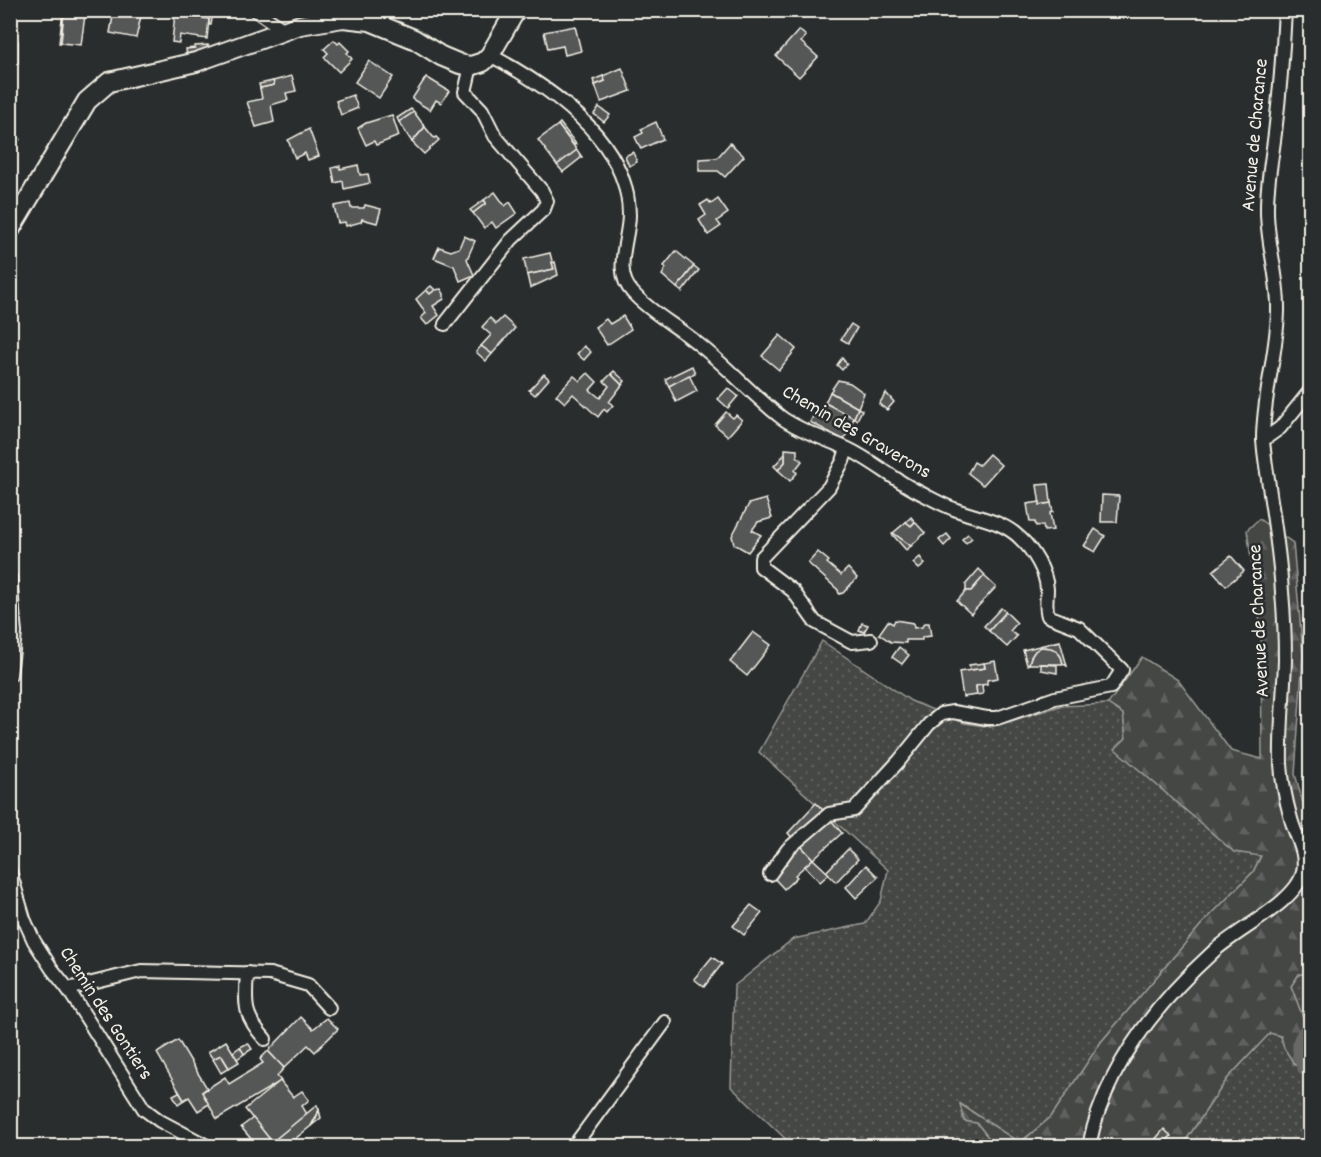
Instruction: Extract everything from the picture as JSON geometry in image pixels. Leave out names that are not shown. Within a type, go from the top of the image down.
[{"type":"street","points":[[255,10],[284,30]]},
{"type":"street","points":[[10,230],[87,101],[109,82],[196,62],[315,21],[357,19],[370,21],[414,39],[441,56],[471,66],[483,62],[490,55],[516,10]]},
{"type":"street","name":"Avenue de Charance","points":[[1089,1146],[1093,1126],[1105,1093],[1128,1052],[1158,1010],[1216,949],[1285,900],[1296,888],[1302,876],[1304,862],[1302,846],[1292,823],[1281,765],[1285,655],[1282,588],[1263,440],[1278,309],[1278,288],[1269,240],[1268,185],[1283,57],[1285,10]]},
{"type":"street","name":"Chemin des Graverons","points":[[490,55],[542,86],[572,109],[602,143],[620,171],[626,186],[629,216],[623,248],[623,271],[631,292],[698,343],[785,420],[847,448],[930,498],[953,509],[988,520],[1020,538],[1042,569],[1045,578],[1048,616],[1079,628],[1122,670],[1111,687],[1055,698],[997,718],[953,712],[940,714],[854,810],[829,814],[788,849],[770,874]]},
{"type":"street","points":[[445,324],[511,240],[544,209],[547,201],[543,191],[495,136],[482,111],[465,92],[471,66]]},
{"type":"street","points":[[1263,440],[1280,428],[1311,391]]},
{"type":"street","points":[[847,448],[843,461],[829,487],[761,558],[761,567],[794,591],[815,622],[852,642],[871,640]]},
{"type":"street","points":[[10,577],[15,633],[10,675]]},
{"type":"street","name":"Chemin des Gontiers","points":[[10,871],[24,919],[34,941],[51,969],[68,989],[144,1109],[160,1121],[207,1146]]},
{"type":"street","points":[[68,989],[141,971],[270,974],[308,985],[329,1008]]},
{"type":"street","points":[[247,973],[245,1001],[252,1025],[264,1039]]},
{"type":"street","points":[[574,1146],[666,1022]]},
{"type":"green space","points":[[1259,519],[1293,543],[1303,654],[1295,774],[1310,829],[1310,974],[1299,974],[1291,986],[1306,1025],[1310,1027],[1310,1063],[1295,1065],[1284,1048],[1281,1036],[1270,1033],[1227,1079],[1182,1146],[995,1146],[977,1123],[964,1121],[960,1104],[1020,1143],[1051,1117],[1101,1042],[1201,925],[1253,872],[1261,856],[1234,852],[1115,749],[1126,738],[1123,714],[1108,704],[1142,657],[1178,680],[1231,751],[1262,759],[1261,628],[1247,530]]},
{"type":"green space","points":[[822,641],[911,701],[965,723],[991,727],[1060,706],[1108,704],[1123,714],[1126,738],[1116,749],[1234,852],[1261,855],[1253,872],[1201,925],[1101,1042],[1051,1117],[1019,1143],[961,1104],[964,1121],[977,1123],[995,1146],[793,1146],[731,1087],[734,986],[793,939],[865,924],[881,901],[888,870],[759,752]]},
{"type":"green space","points":[[1299,974],[1310,974],[1310,1027],[1306,1026],[1291,986]]},
{"type":"green space","points":[[1270,1033],[1281,1036],[1284,1048],[1295,1065],[1310,1063],[1310,1146],[1182,1146],[1227,1079]]},
{"type":"building","points":[[114,10],[142,12],[136,38],[110,33]]},
{"type":"building","points":[[176,10],[213,13],[211,25],[209,25],[209,19],[175,14]]},
{"type":"building","points":[[63,11],[61,43],[59,43]]},
{"type":"building","points":[[64,12],[85,15],[81,45],[61,43]]},
{"type":"building","points":[[175,14],[209,19],[207,39],[180,35],[179,43],[172,42]]},
{"type":"building","points":[[575,26],[581,51],[565,55],[563,46],[548,49],[544,32]]},
{"type":"building","points":[[799,30],[806,36],[801,42],[818,57],[799,77],[776,56]]},
{"type":"building","points":[[334,40],[338,44],[340,42],[349,51],[347,53],[352,59],[339,72],[324,57],[328,53],[324,49]]},
{"type":"building","points":[[18,41],[18,63],[10,63],[10,42]]},
{"type":"building","points":[[208,45],[208,54],[187,56],[186,49]]},
{"type":"building","points":[[369,61],[393,77],[379,98],[355,82]]},
{"type":"building","points":[[622,68],[631,91],[601,102],[595,85],[605,81],[603,76]]},
{"type":"building","points":[[292,76],[296,91],[286,93],[288,100],[271,105],[274,122],[256,127],[247,102],[262,99],[260,88],[274,85],[273,81]]},
{"type":"building","points":[[603,76],[605,81],[595,85],[593,80]]},
{"type":"building","points":[[426,77],[449,91],[441,103],[436,100],[430,110],[412,99]]},
{"type":"building","points":[[273,81],[274,85],[260,88],[259,84]]},
{"type":"building","points":[[353,95],[358,108],[341,115],[336,101]]},
{"type":"building","points":[[599,107],[610,115],[604,122],[594,114]]},
{"type":"building","points":[[411,109],[414,112],[399,122],[397,118]]},
{"type":"building","points":[[414,112],[425,127],[412,142],[399,122]]},
{"type":"building","points":[[392,115],[399,136],[376,145],[374,141],[366,145],[358,128],[366,123]]},
{"type":"building","points":[[656,122],[663,139],[641,149],[635,137],[643,133],[641,129]]},
{"type":"building","points":[[560,123],[576,144],[574,145],[558,125]]},
{"type":"building","points":[[558,125],[577,150],[557,165],[538,140]]},
{"type":"building","points":[[425,127],[434,138],[439,140],[424,154],[412,142]]},
{"type":"building","points":[[309,129],[319,156],[308,160],[305,153],[295,158],[288,140]]},
{"type":"building","points":[[15,135],[20,139],[12,150],[10,141]]},
{"type":"building","points":[[730,143],[744,156],[725,177],[718,171],[699,171],[699,159],[717,158]]},
{"type":"building","points":[[577,150],[582,157],[563,172],[557,165]]},
{"type":"building","points":[[633,152],[637,162],[629,166],[625,156]]},
{"type":"building","points":[[358,165],[360,175],[368,174],[370,183],[344,189],[343,181],[335,183],[332,168],[340,166],[340,169]]},
{"type":"building","points":[[495,192],[505,206],[510,202],[517,213],[496,228],[492,222],[484,228],[473,213],[486,203],[484,200]]},
{"type":"building","points":[[718,199],[728,213],[717,221],[721,226],[708,235],[699,220],[706,215],[700,205],[708,200],[711,204]]},
{"type":"building","points":[[484,200],[486,203],[473,213],[470,210]]},
{"type":"building","points":[[350,203],[351,208],[364,208],[365,205],[381,209],[377,223],[362,219],[361,222],[346,226],[345,222],[338,223],[334,206]]},
{"type":"building","points":[[464,236],[475,241],[467,259],[474,275],[460,281],[454,266],[434,258],[439,247],[451,251],[459,248]]},
{"type":"building","points":[[676,251],[694,266],[677,288],[662,275],[666,268],[664,266]]},
{"type":"building","points":[[550,253],[554,269],[527,275],[524,259]]},
{"type":"building","points":[[555,262],[558,275],[530,288],[527,275],[554,269],[552,263]]},
{"type":"building","points":[[694,266],[699,270],[682,292],[677,288]]},
{"type":"building","points":[[431,286],[435,290],[430,294],[426,290]]},
{"type":"building","points":[[441,289],[444,299],[433,306],[439,315],[427,325],[421,318],[426,313],[416,299],[426,290],[430,294]]},
{"type":"building","points":[[623,316],[631,329],[607,345],[595,327],[606,319],[610,324]]},
{"type":"building","points":[[503,317],[515,328],[492,354],[481,346],[491,335],[482,327],[490,318],[496,324]]},
{"type":"building","points":[[851,324],[857,328],[848,343],[841,339]]},
{"type":"building","points":[[780,335],[796,349],[779,370],[762,356]]},
{"type":"building","points":[[481,346],[492,354],[486,361],[476,352]]},
{"type":"building","points":[[584,346],[591,352],[584,360],[577,354]]},
{"type":"building","points":[[842,358],[847,364],[842,370],[837,365]]},
{"type":"building","points":[[692,366],[695,373],[669,386],[665,379]]},
{"type":"building","points":[[614,371],[625,381],[622,385],[611,374]]},
{"type":"building","points":[[588,373],[597,382],[590,390],[600,398],[609,386],[604,381],[611,374],[622,385],[609,402],[613,405],[607,412],[604,409],[598,417],[573,394],[565,403],[556,395],[574,376],[580,381]]},
{"type":"building","points":[[544,374],[549,379],[535,395],[529,390]]},
{"type":"building","points":[[689,375],[697,391],[676,402],[669,386]]},
{"type":"building","points":[[838,380],[850,383],[864,393],[858,408],[830,392]]},
{"type":"building","points":[[728,388],[738,396],[728,408],[718,399]]},
{"type":"building","points":[[830,392],[858,408],[854,418],[825,403]]},
{"type":"building","points":[[886,393],[894,402],[887,410],[879,404]]},
{"type":"building","points":[[825,403],[854,418],[844,440],[810,422],[815,413],[819,415]]},
{"type":"building","points":[[858,408],[862,410],[857,420],[854,418]]},
{"type":"building","points":[[726,412],[733,418],[736,415],[742,420],[728,436],[715,425]]},
{"type":"building","points":[[785,449],[797,450],[797,456],[802,461],[795,470],[797,473],[790,481],[778,470],[785,462]]},
{"type":"building","points":[[785,454],[785,462],[778,470],[774,466]]},
{"type":"building","points":[[989,454],[1001,465],[983,485],[968,473],[974,462],[979,465]]},
{"type":"building","points":[[1049,484],[1051,503],[1040,505],[1037,485]]},
{"type":"building","points":[[1102,495],[1119,496],[1117,522],[1101,522]]},
{"type":"building","points":[[766,499],[772,518],[758,522],[752,530],[761,535],[748,552],[734,544],[732,536],[749,504]]},
{"type":"building","points":[[1040,502],[1040,505],[1051,503],[1053,530],[1044,531],[1043,525],[1036,526],[1035,522],[1030,522],[1027,504]]},
{"type":"building","points":[[911,517],[915,522],[911,526],[906,522]]},
{"type":"building","points":[[906,522],[911,526],[915,522],[925,533],[911,546],[893,533]]},
{"type":"building","points":[[1095,529],[1105,536],[1095,552],[1084,546]]},
{"type":"building","points":[[893,533],[911,546],[906,550]]},
{"type":"building","points":[[947,534],[951,539],[944,546],[939,540]]},
{"type":"building","points":[[968,534],[972,538],[966,543],[962,539]]},
{"type":"building","points":[[818,552],[841,575],[848,568],[857,578],[843,593],[839,594],[838,590],[808,563]]},
{"type":"building","points":[[1231,556],[1244,571],[1226,586],[1213,571]]},
{"type":"building","points":[[920,557],[925,564],[919,569],[913,563]]},
{"type":"building","points":[[979,569],[985,575],[971,591],[966,591],[966,584]]},
{"type":"building","points":[[984,576],[996,587],[971,614],[957,601],[966,591],[971,591]]},
{"type":"building","points":[[1001,608],[1006,612],[989,631],[984,626]]},
{"type":"building","points":[[1006,612],[1017,623],[1010,631],[1017,636],[1007,647],[989,631]]},
{"type":"building","points":[[895,620],[913,623],[914,628],[929,623],[931,636],[922,637],[922,640],[906,640],[906,643],[891,642],[879,634],[888,621],[893,624]]},
{"type":"building","points":[[862,623],[868,625],[864,632],[859,630]]},
{"type":"building","points":[[753,632],[771,645],[747,676],[730,662]]},
{"type":"building","points":[[1060,641],[1067,666],[1063,664],[1057,651],[1046,647],[1035,651],[1027,665],[1023,650]]},
{"type":"building","points":[[899,647],[909,655],[902,664],[892,657]]},
{"type":"building","points":[[1041,647],[1057,651],[1063,664],[1029,664],[1035,651]]},
{"type":"building","points":[[995,661],[998,678],[987,680],[987,684],[976,686],[977,695],[963,697],[959,672],[985,668],[984,663]]},
{"type":"building","points":[[984,663],[985,668],[970,670],[969,665]]},
{"type":"building","points":[[1041,664],[1057,665],[1057,673],[1041,670]]},
{"type":"building","points":[[982,685],[983,694],[977,695],[976,686]]},
{"type":"building","points":[[816,803],[823,810],[794,840],[788,833]]},
{"type":"building","points":[[829,818],[842,833],[813,859],[800,845]]},
{"type":"building","points":[[800,845],[813,859],[795,875],[797,877],[784,889],[772,876],[783,861]]},
{"type":"building","points":[[848,849],[858,859],[836,882],[826,872]]},
{"type":"building","points":[[813,859],[829,874],[820,882],[805,866]]},
{"type":"building","points":[[866,865],[878,877],[856,898],[846,887]]},
{"type":"building","points":[[751,905],[762,913],[744,935],[733,926]]},
{"type":"building","points":[[712,957],[722,964],[704,987],[694,979]]},
{"type":"building","points":[[301,1017],[313,1029],[327,1018],[338,1029],[315,1052],[308,1045],[284,1068],[268,1051]]},
{"type":"building","points":[[178,1040],[207,1088],[202,1092],[209,1104],[198,1111],[189,1097],[184,1100],[157,1053]]},
{"type":"building","points":[[226,1041],[239,1062],[229,1068],[221,1055],[213,1059],[208,1052]]},
{"type":"building","points":[[248,1043],[252,1049],[244,1054],[240,1047]]},
{"type":"building","points":[[240,1047],[244,1054],[237,1059],[233,1052]]},
{"type":"building","points":[[268,1051],[284,1068],[277,1076],[281,1081],[217,1119],[202,1092],[225,1077],[229,1084],[263,1063],[260,1059]]},
{"type":"building","points":[[221,1055],[229,1068],[221,1073],[213,1059]]},
{"type":"building","points":[[280,1081],[293,1097],[302,1091],[309,1100],[302,1106],[307,1114],[272,1142],[245,1109]]},
{"type":"building","points":[[179,1092],[184,1100],[178,1104],[173,1095]]},
{"type":"building","points":[[317,1105],[319,1110],[311,1126],[286,1146],[257,1146],[241,1127],[253,1118],[272,1142]]},
{"type":"building","points":[[319,1110],[321,1118],[311,1126],[316,1118]]},
{"type":"building","points":[[1164,1129],[1171,1136],[1162,1146],[1158,1146],[1153,1142]]},
{"type":"waterway","points":[[1310,1028],[1300,1042],[1301,1057],[1305,1068],[1310,1070]]}]
